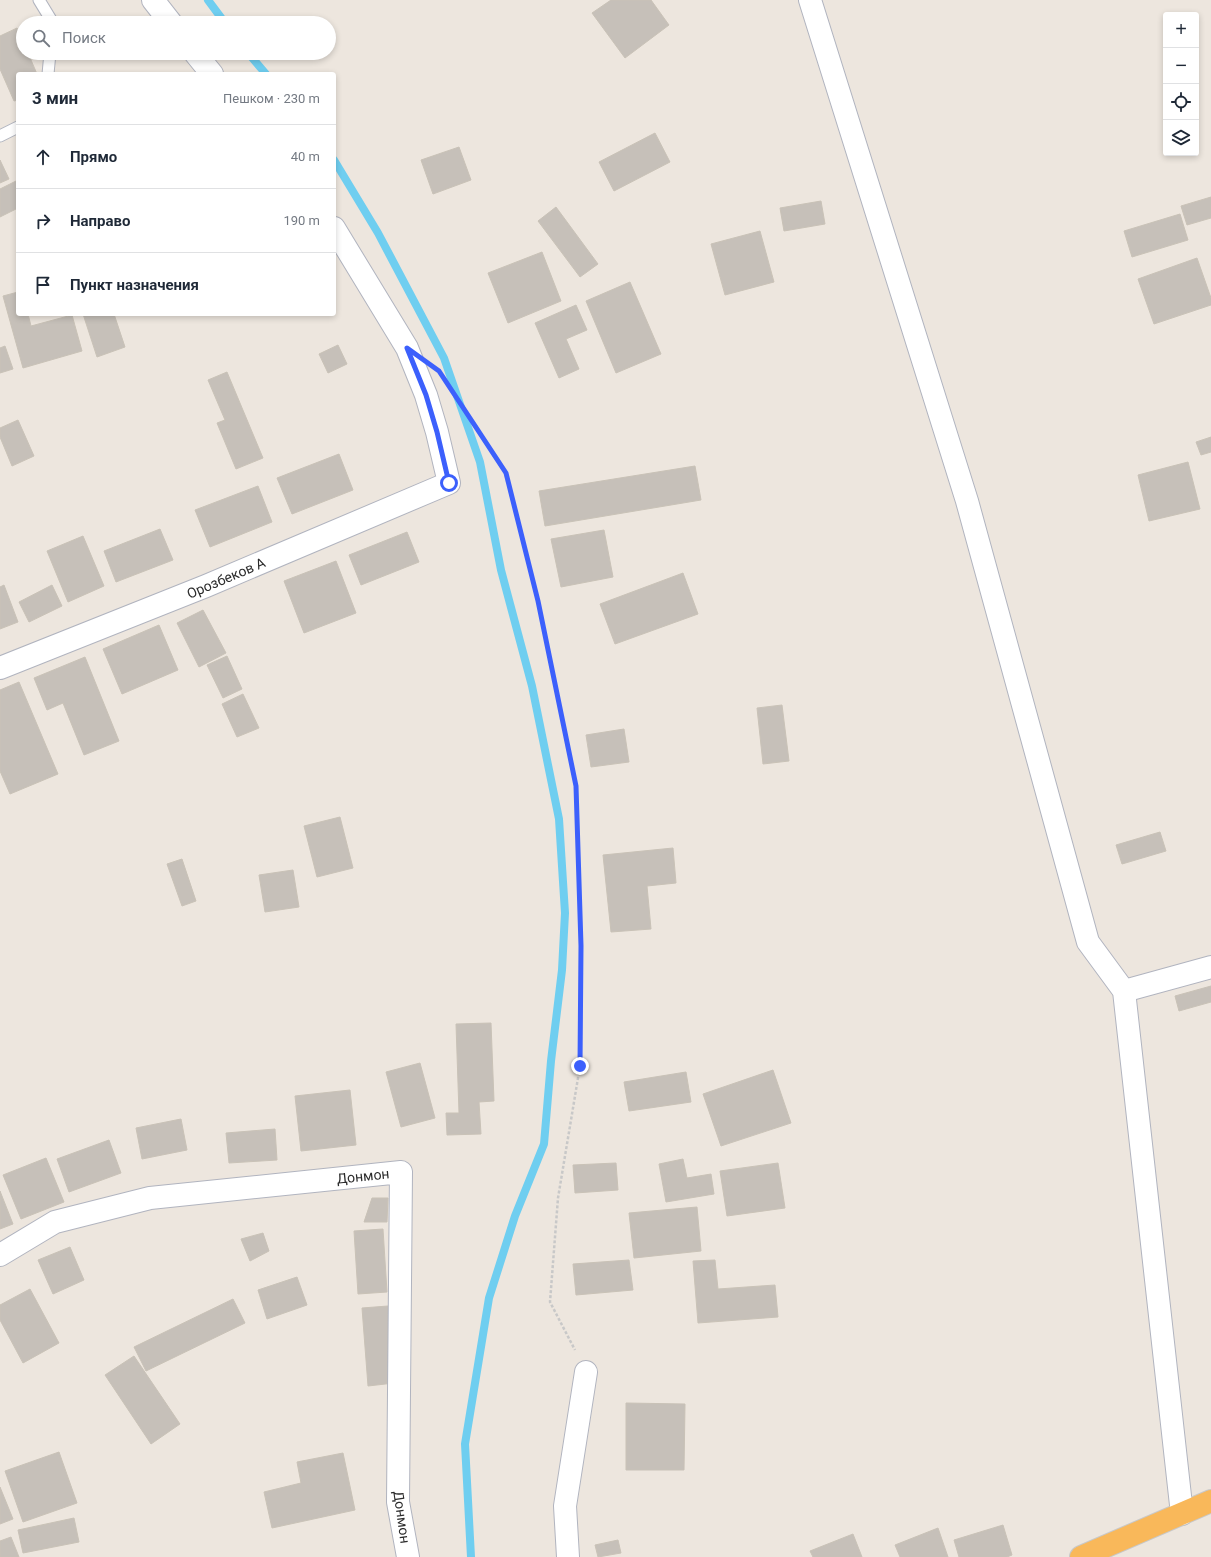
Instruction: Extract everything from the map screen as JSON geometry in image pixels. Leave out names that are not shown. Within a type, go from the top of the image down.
[{"type":"highway","points":[[1081,1557],[1211,1502]]},
{"type":"street","points":[[153,0],[166,16]]},
{"type":"street","points":[[809,0],[967,501],[1088,942],[1124,991],[1182,1514]]},
{"type":"street","points":[[201,60],[210,72]]},
{"type":"street","name":"Орозбеков А","points":[[0,668],[206,586],[449,483],[437,432],[426,395],[407,348],[336,231]]},
{"type":"street","points":[[1124,991],[1211,967]]},
{"type":"street","name":"Донмон","points":[[0,1255],[55,1222],[150,1198],[401,1172],[398,1502],[408,1557]]},
{"type":"street","points":[[568,1557],[565,1506],[586,1372]]},
{"type":"lane","points":[[39,0],[49,16]]},
{"type":"lane","points":[[48,72],[49,60]]},
{"type":"lane","points":[[0,136],[16,128]]},
{"type":"path","points":[[451,388],[506,473],[538,601],[576,786],[581,946],[580,1066],[558,1198],[550,1302],[586,1372]]},
{"type":"building","points":[[611,0],[651,0],[669,25],[625,58],[592,13]]},
{"type":"building","points":[[16,28],[16,60],[31,60],[36,72],[16,72],[16,100],[14,101],[0,69],[0,36]]},
{"type":"building","points":[[655,133],[670,162],[614,191],[599,162]]},
{"type":"building","points":[[459,147],[471,180],[433,194],[421,160]]},
{"type":"building","points":[[0,160],[9,179],[0,183]]},
{"type":"building","points":[[16,181],[16,209],[0,217],[0,189]]},
{"type":"building","points":[[1211,197],[1211,218],[1187,225],[1181,206]]},
{"type":"building","points":[[821,201],[825,224],[784,231],[780,208]]},
{"type":"building","points":[[556,207],[598,264],[580,277],[538,221]]},
{"type":"building","points":[[1180,214],[1188,240],[1132,257],[1124,231]]},
{"type":"building","points":[[760,231],[774,282],[725,295],[711,244]]},
{"type":"building","points":[[542,252],[561,301],[508,323],[488,273]]},
{"type":"building","points":[[1197,258],[1211,298],[1211,305],[1154,324],[1138,279]]},
{"type":"building","points":[[630,282],[661,354],[616,373],[586,301]]},
{"type":"building","points":[[16,293],[16,316],[28,316],[31,326],[72,316],[82,351],[23,368],[3,296]]},
{"type":"building","points":[[576,305],[587,330],[566,339],[579,369],[559,378],[535,323]]},
{"type":"building","points":[[84,316],[115,316],[125,347],[97,357]]},
{"type":"building","points":[[338,345],[347,364],[328,373],[319,354]]},
{"type":"building","points":[[5,346],[13,369],[0,373],[0,348]]},
{"type":"building","points":[[227,372],[263,458],[236,469],[217,423],[225,420],[208,380]]},
{"type":"building","points":[[18,420],[34,456],[12,466],[0,437],[0,428]]},
{"type":"building","points":[[1211,437],[1211,452],[1201,455],[1196,442]]},
{"type":"building","points":[[339,454],[353,490],[292,514],[277,478]]},
{"type":"building","points":[[1188,462],[1200,509],[1149,521],[1138,475]]},
{"type":"building","points":[[695,466],[701,500],[545,526],[539,491]]},
{"type":"building","points":[[258,486],[272,522],[210,547],[195,510]]},
{"type":"building","points":[[160,529],[173,560],[116,582],[104,551]]},
{"type":"building","points":[[604,530],[613,577],[561,587],[551,539]]},
{"type":"building","points":[[407,532],[419,562],[361,585],[349,555]]},
{"type":"building","points":[[83,536],[104,586],[68,602],[47,551]]},
{"type":"building","points":[[336,561],[356,613],[304,633],[284,581]]},
{"type":"building","points":[[683,573],[698,614],[615,644],[600,604]]},
{"type":"building","points":[[4,585],[18,622],[0,629],[0,587]]},
{"type":"building","points":[[52,585],[62,606],[29,622],[19,602]]},
{"type":"building","points":[[203,610],[226,653],[199,667],[177,623]]},
{"type":"building","points":[[159,625],[178,670],[122,694],[103,649]]},
{"type":"building","points":[[227,656],[242,689],[223,698],[207,665]]},
{"type":"building","points":[[85,657],[119,741],[84,755],[63,703],[47,710],[34,678]]},
{"type":"building","points":[[19,682],[58,774],[10,794],[0,771],[0,690]]},
{"type":"building","points":[[243,694],[259,728],[237,737],[222,704]]},
{"type":"building","points":[[782,705],[789,761],[763,764],[757,708]]},
{"type":"building","points":[[624,729],[629,762],[591,767],[586,735]]},
{"type":"building","points":[[340,817],[353,868],[317,877],[304,826]]},
{"type":"building","points":[[1160,832],[1166,851],[1122,864],[1116,845]]},
{"type":"building","points":[[673,848],[676,883],[647,886],[651,929],[611,932],[603,855]]},
{"type":"building","points":[[182,859],[196,901],[182,906],[167,864]]},
{"type":"building","points":[[293,870],[299,907],[265,912],[259,875]]},
{"type":"building","points":[[1211,986],[1211,1002],[1179,1011],[1175,996]]},
{"type":"building","points":[[491,1023],[494,1101],[479,1102],[481,1134],[447,1135],[446,1113],[459,1113],[456,1024]]},
{"type":"building","points":[[420,1063],[435,1118],[401,1127],[386,1072]]},
{"type":"building","points":[[773,1070],[791,1123],[721,1146],[703,1094]]},
{"type":"building","points":[[686,1072],[691,1102],[629,1111],[624,1082]]},
{"type":"building","points":[[350,1090],[356,1145],[301,1151],[295,1096]]},
{"type":"building","points":[[181,1119],[187,1150],[142,1159],[136,1128]]},
{"type":"building","points":[[275,1129],[277,1160],[229,1163],[226,1133]]},
{"type":"building","points":[[109,1140],[121,1173],[69,1192],[57,1159]]},
{"type":"building","points":[[46,1158],[64,1202],[21,1219],[3,1175]]},
{"type":"building","points":[[683,1159],[687,1178],[711,1174],[714,1194],[666,1202],[659,1164]]},
{"type":"building","points":[[616,1163],[618,1190],[575,1193],[573,1165]]},
{"type":"building","points":[[778,1163],[785,1208],[727,1216],[720,1171]]},
{"type":"building","points":[[0,1191],[13,1224],[0,1229]]},
{"type":"building","points":[[372,1198],[388,1198],[387,1222],[364,1222]]},
{"type":"building","points":[[697,1207],[701,1251],[634,1258],[629,1213]]},
{"type":"building","points":[[383,1229],[387,1292],[358,1294],[354,1231]]},
{"type":"building","points":[[263,1233],[269,1251],[250,1261],[241,1239]]},
{"type":"building","points":[[70,1247],[84,1280],[53,1294],[38,1260]]},
{"type":"building","points":[[629,1260],[633,1290],[576,1295],[573,1264]]},
{"type":"building","points":[[715,1260],[718,1289],[775,1285],[778,1317],[698,1323],[693,1261]]},
{"type":"building","points":[[297,1277],[307,1305],[267,1319],[258,1290]]},
{"type":"building","points":[[30,1289],[59,1343],[23,1363],[0,1320],[0,1305]]},
{"type":"building","points":[[233,1299],[245,1323],[146,1371],[134,1347]]},
{"type":"building","points":[[388,1306],[394,1383],[368,1386],[362,1308]]},
{"type":"building","points":[[134,1356],[180,1424],[151,1444],[105,1375]]},
{"type":"building","points":[[626,1403],[685,1404],[684,1470],[626,1470]]},
{"type":"building","points":[[59,1452],[77,1503],[23,1522],[5,1471]]},
{"type":"building","points":[[343,1453],[355,1510],[272,1528],[264,1492],[301,1483],[297,1462]]},
{"type":"building","points":[[0,1487],[13,1519],[0,1524]]},
{"type":"building","points":[[74,1518],[79,1542],[23,1553],[18,1530]]},
{"type":"building","points":[[1003,1525],[1012,1555],[1007,1557],[959,1557],[954,1540]]},
{"type":"building","points":[[938,1528],[948,1557],[900,1557],[895,1545]]},
{"type":"building","points":[[853,1534],[862,1557],[813,1557],[810,1551]]},
{"type":"building","points":[[11,1537],[19,1557],[0,1557],[0,1541]]},
{"type":"building","points":[[618,1540],[621,1553],[598,1557],[595,1545]]},
{"type":"waterway","points":[[208,0],[220,16]]},
{"type":"waterway","points":[[254,60],[264,72]]},
{"type":"waterway","points":[[336,163],[378,233],[444,358],[480,462],[501,570],[532,686],[559,819],[565,913],[562,970],[551,1061],[544,1144],[515,1216],[489,1298],[465,1444],[471,1557]]},
{"type":"route","points":[[449,483],[437,432],[426,395],[407,348],[439,371],[506,473],[538,601],[576,786],[581,946],[580,1066]]}]
